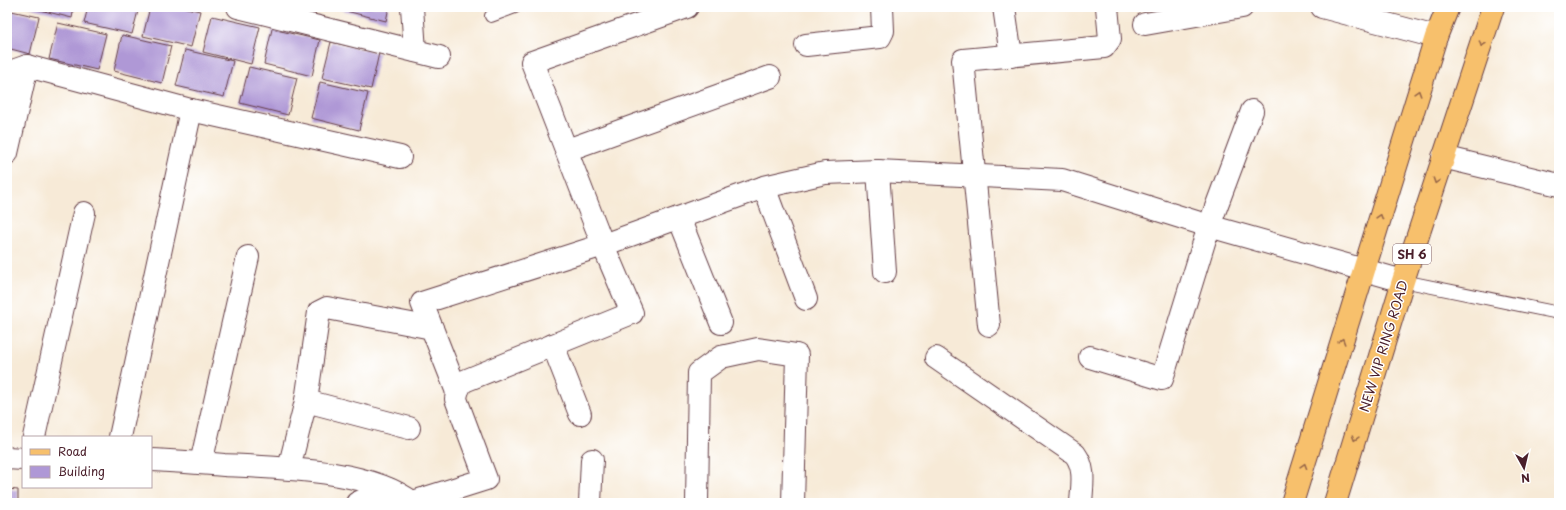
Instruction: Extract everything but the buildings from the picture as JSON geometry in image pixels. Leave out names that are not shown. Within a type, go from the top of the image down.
[{"type":"main road","points":[[1292,503],[1436,37],[1448,7]]},
{"type":"main road","name":"NEW VIP RING ROAD","points":[[1335,503],[1403,281],[1493,7]]},
{"type":"street","points":[[238,7],[439,57]]},
{"type":"street","points":[[412,7],[415,51]]},
{"type":"street","points":[[152,460],[290,468],[355,478],[388,489],[413,503],[486,479],[456,399],[457,392],[462,382],[632,313],[603,246],[532,62],[687,7]]},
{"type":"street","points":[[806,46],[880,37],[883,31],[882,7]]},
{"type":"street","points":[[1004,7],[1011,56]]},
{"type":"street","points":[[989,325],[973,176],[963,60],[1104,47],[1110,40],[1107,7]]},
{"type":"street","points":[[1145,24],[1197,11],[1242,7]]},
{"type":"street","points":[[1322,7],[1436,37]]},
{"type":"street","points":[[7,153],[17,70],[400,157]]},
{"type":"street","points":[[567,150],[770,77]]},
{"type":"street","points":[[120,436],[191,110]]},
{"type":"street","points":[[1090,357],[1162,379],[1209,226],[1252,111]]},
{"type":"street","points":[[1444,157],[1559,185]]},
{"type":"street","points":[[457,392],[422,303],[603,246],[764,187],[825,173],[878,170],[1062,180],[1209,226],[1403,281]]},
{"type":"street","points":[[878,170],[885,272]]},
{"type":"street","points":[[764,187],[806,299]]},
{"type":"street","points":[[34,436],[84,213]]},
{"type":"street","points":[[679,218],[721,322]]},
{"type":"street","points":[[201,463],[248,257]]},
{"type":"street","points":[[290,468],[306,401],[319,312],[322,309],[327,308],[432,328]]},
{"type":"street","points":[[553,345],[580,414]]},
{"type":"street","points":[[697,503],[698,373],[721,357],[758,349],[797,355],[793,503]]},
{"type":"street","points":[[936,358],[1075,454],[1080,461],[1083,473],[1081,503]]},
{"type":"street","points":[[306,401],[409,428]]},
{"type":"street","points":[[7,458],[22,459]]},
{"type":"street","points":[[590,503],[592,460]]},
{"type":"street","points":[[357,503],[388,489]]},
{"type":"lane","points":[[491,16],[515,7]]},
{"type":"lane","points":[[1403,281],[1559,314]]}]
